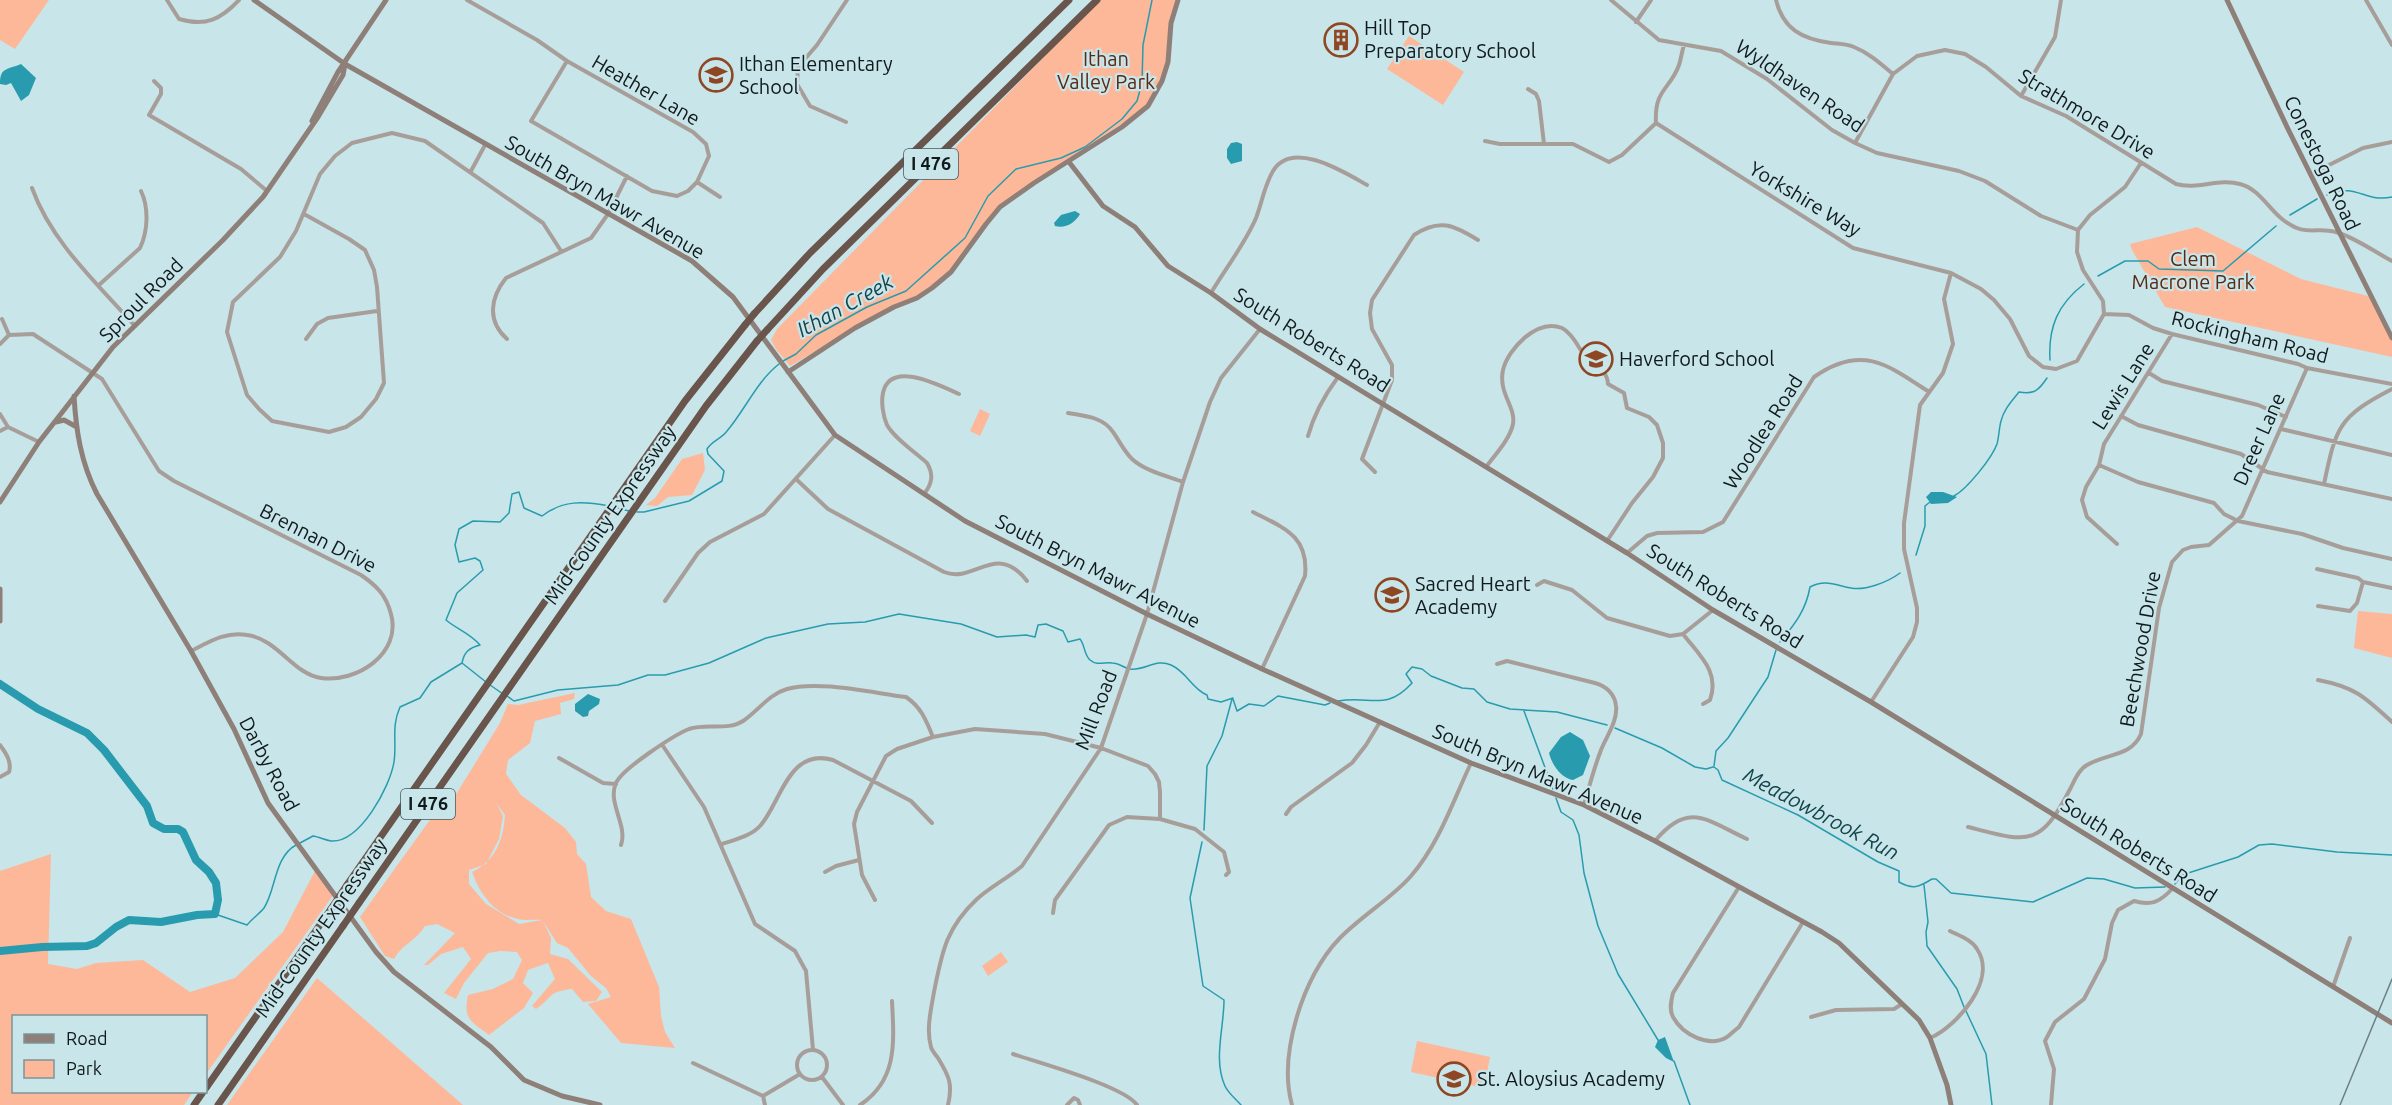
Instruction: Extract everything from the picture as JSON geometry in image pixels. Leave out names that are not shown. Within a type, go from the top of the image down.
[{"type":"highway","name":"Mid-County Expressway","points":[[207,1087],[685,401],[745,325],[810,253],[1069,0]]},
{"type":"highway","name":"Mid-County Expressway","points":[[218,1105],[706,406],[757,341],[823,269],[1097,0]]},
{"type":"main road","name":"South Bryn Mawr Avenue","points":[[254,0],[345,64],[692,261],[733,297],[835,435],[965,521],[1147,614],[1262,669],[1471,763],[1584,805],[1739,886],[1839,943],[1919,1020],[1930,1038],[1947,1085],[1951,1105]]},
{"type":"main road","name":"Sproul Road","points":[[0,502],[39,442],[93,371],[135,326],[223,240],[267,191],[318,117],[343,75],[345,64],[386,0]]},
{"type":"main road","points":[[788,372],[855,328],[894,307],[917,298],[932,288],[951,272],[1000,207],[1122,127],[1148,106],[1162,81],[1168,62],[1171,23],[1178,0]]},
{"type":"main road","name":"Conestoga Road","points":[[2227,0],[2392,338]]},
{"type":"main road","name":"South Roberts Road","points":[[1069,162],[1103,206],[1135,227],[1168,266],[1211,293],[1260,329],[1627,553],[1713,610],[1871,702],[2392,1023]]},
{"type":"main road","name":"Darby Road","points":[[74,396],[75,426],[87,475],[97,495],[191,651],[234,729],[268,803],[376,952],[394,972],[491,1047],[524,1080],[562,1096],[600,1105]]},
{"type":"main road","points":[[52,425],[64,420],[75,426]]},
{"type":"main road","points":[[0,589],[0,621]]},
{"type":"street","points":[[167,0],[176,16],[187,21],[215,20],[228,12],[239,0]]},
{"type":"street","name":"Heather Lane","points":[[467,0],[537,40],[567,61],[693,132],[706,144],[709,156],[697,182]]},
{"type":"street","points":[[846,122],[810,106],[797,84],[798,67],[817,45],[847,0]]},
{"type":"street","name":"Wyldhaven Road","points":[[1611,0],[1659,40],[1721,51],[1767,79],[1832,130],[1855,143],[1877,153],[1959,171],[1985,181],[2041,216],[2078,230]]},
{"type":"street","points":[[1636,22],[1651,0]]},
{"type":"street","points":[[1776,0],[1778,12],[1787,25],[1812,39],[1856,47],[1893,74]]},
{"type":"street","points":[[2021,96],[2055,36],[2061,0]]},
{"type":"street","points":[[2366,0],[2392,45]]},
{"type":"street","points":[[1485,141],[1500,144],[1573,144],[1609,162],[1623,155],[1656,123],[1655,108],[1662,90],[1678,67],[1684,45]]},
{"type":"street","name":"Strathmore Drive","points":[[1855,143],[1893,74],[1917,56],[1944,50],[1965,54],[1986,67],[2021,96],[2066,116],[2176,184],[2193,187],[2229,182],[2242,184],[2260,196],[2282,219],[2297,229],[2339,233]]},
{"type":"street","points":[[567,61],[531,121],[652,191],[677,196],[697,182],[720,197]]},
{"type":"street","points":[[154,81],[161,88],[161,94],[149,115],[241,169],[267,191]]},
{"type":"street","points":[[1528,89],[1536,94],[1539,101],[1544,144]]},
{"type":"street","name":"Yorkshire Way","points":[[1656,123],[1853,248],[1951,273],[1981,289],[1994,300],[2010,320],[2030,356],[2043,367],[2056,369],[2077,361],[2104,314]]},
{"type":"street","points":[[304,214],[364,250],[374,270],[384,360],[384,384],[361,417],[346,427],[329,432],[272,421],[248,395],[227,332],[233,302],[280,257],[304,214],[320,174],[335,156],[352,143],[374,136],[392,133],[425,141],[543,223],[561,251]]},
{"type":"street","points":[[2311,174],[2364,148],[2392,142]]},
{"type":"street","points":[[471,171],[486,145]]},
{"type":"street","points":[[1211,293],[1255,220],[1265,186],[1274,169],[1281,163],[1302,156],[1316,160],[1367,184]]},
{"type":"street","points":[[2104,314],[2103,301],[2096,286],[2083,270],[2078,252],[2078,230],[2090,215],[2126,187],[2141,163]]},
{"type":"street","points":[[507,339],[498,330],[492,313],[494,297],[499,286],[506,278],[591,238],[608,214],[627,176]]},
{"type":"street","points":[[32,188],[37,202],[58,238],[135,326]]},
{"type":"street","points":[[99,285],[140,249],[144,241],[147,203],[141,191]]},
{"type":"street","points":[[1375,472],[1362,459],[1392,380],[1392,364],[1372,329],[1370,313],[1372,300],[1414,235],[1424,228],[1442,224],[1458,228],[1478,240]]},
{"type":"street","points":[[2339,233],[2392,261]]},
{"type":"street","points":[[1871,702],[1913,637],[1917,622],[1917,608],[1904,549],[1904,523],[1920,405],[1943,373],[1953,344],[1944,299],[1951,273]]},
{"type":"street","points":[[306,339],[317,324],[328,318],[377,311]]},
{"type":"street","name":"Rockingham Road","points":[[2104,314],[2128,315],[2153,328],[2172,334],[2307,368],[2392,384]]},
{"type":"street","points":[[0,344],[9,335],[2,319]]},
{"type":"street","points":[[1486,468],[1512,425],[1513,416],[1502,388],[1503,371],[1508,358],[1518,343],[1529,335],[1540,329],[1560,327],[1568,332],[1588,359],[1605,372],[1608,384],[1624,393],[1627,408],[1649,417],[1661,432],[1663,458],[1607,541]]},
{"type":"street","name":"Mill Road","points":[[948,1105],[952,1090],[946,1073],[931,1047],[930,1029],[930,1012],[946,939],[962,915],[978,897],[1006,880],[1022,866],[1101,748],[1147,614],[1183,482],[1210,402],[1221,378],[1260,329]]},
{"type":"street","name":"Brennan Drive","points":[[9,335],[33,334],[93,371],[102,379],[159,471],[174,481],[377,585],[387,600],[392,619],[391,636],[383,653],[370,666],[351,677],[319,678],[303,670],[268,641],[250,635],[231,633],[191,651]]},
{"type":"street","name":"Lewis Lane","points":[[2117,543],[2084,512],[2082,500],[2086,487],[2099,465],[2104,444],[2172,334]]},
{"type":"street","name":"Woodlea Road","points":[[1627,553],[1647,536],[1657,533],[1703,532],[1723,522],[1814,377],[1828,367],[1845,360],[1870,361],[1890,366],[1929,392]]},
{"type":"street","name":"Dreer Lane","points":[[2238,521],[2307,368]]},
{"type":"street","points":[[2149,373],[2162,381],[2258,405],[2286,417]]},
{"type":"street","points":[[924,494],[931,485],[930,469],[927,463],[887,426],[883,413],[882,395],[885,386],[893,379],[908,376],[926,379],[959,394]]},
{"type":"street","points":[[1308,436],[1324,396],[1338,377]]},
{"type":"street","points":[[2324,484],[2333,442],[2341,426],[2351,414],[2371,400],[2392,390]]},
{"type":"street","points":[[1068,413],[1091,416],[1104,422],[1134,460],[1183,482]]},
{"type":"street","points":[[0,415],[8,427],[39,442]]},
{"type":"street","points":[[2121,416],[2138,425],[2241,454],[2262,469],[2392,499]]},
{"type":"street","points":[[0,430],[8,427]]},
{"type":"street","points":[[2281,429],[2392,455]]},
{"type":"street","points":[[665,601],[698,553],[710,542],[764,514],[835,435]]},
{"type":"street","points":[[2099,465],[2130,479],[2214,503],[2224,514],[2238,521],[2392,559]]},
{"type":"street","points":[[796,480],[828,508],[944,572],[951,575],[990,564],[1004,564],[1020,572],[1027,581]]},
{"type":"street","points":[[1253,512],[1291,533],[1300,543],[1306,564],[1305,576],[1262,669]]},
{"type":"street","name":"Beechwood Drive","points":[[2056,817],[2079,773],[2087,765],[2128,751],[2137,744],[2141,734],[2158,608],[2172,562],[2183,550],[2210,545],[2238,521]]},
{"type":"street","points":[[2317,569],[2392,588]]},
{"type":"street","points":[[1537,585],[1544,581],[1572,590],[1608,618],[1670,636],[1683,634],[1713,610]]},
{"type":"street","points":[[2319,606],[2350,611],[2357,603],[2363,582]]},
{"type":"street","points":[[1683,634],[1710,669],[1714,682],[1710,700],[1703,704]]},
{"type":"street","points":[[1497,664],[1507,661],[1595,683],[1607,689],[1613,696],[1616,705],[1615,716],[1600,752],[1584,805]]},
{"type":"street","points":[[2318,680],[2344,685],[2364,696],[2392,722]]},
{"type":"street","points":[[621,845],[624,836],[614,796],[616,784],[629,767],[689,729],[734,725],[742,722],[772,696],[787,689],[818,686],[906,697],[916,704],[924,715],[933,737]]},
{"type":"street","points":[[1286,814],[1291,807],[1352,762],[1380,722]]},
{"type":"street","points":[[874,900],[865,885],[855,819],[886,756],[897,749],[933,737],[975,729],[1045,734],[1101,748],[1148,766],[1155,774],[1159,782],[1160,819]]},
{"type":"street","points":[[0,746],[10,761],[9,772],[0,777]]},
{"type":"street","points":[[663,746],[704,807],[755,924],[795,951],[806,970],[813,1050]]},
{"type":"street","points":[[559,758],[603,783],[616,784]]},
{"type":"street","points":[[722,844],[751,833],[761,825],[787,778],[801,765],[812,759],[833,760],[873,780],[911,801],[932,823]]},
{"type":"street","points":[[1292,1105],[1288,1092],[1290,1048],[1302,1002],[1316,972],[1338,940],[1410,878],[1430,851],[1471,763]]},
{"type":"street","points":[[1655,841],[1668,826],[1683,818],[1696,816],[1747,839]]},
{"type":"street","points":[[1053,913],[1055,900],[1109,825],[1127,817],[1160,819],[1188,825],[1218,847],[1227,858],[1230,872],[1226,875]]},
{"type":"street","points":[[1968,826],[2017,839],[2030,838],[2056,817]]},
{"type":"street","points":[[825,872],[836,866],[860,860]]},
{"type":"street","points":[[1739,886],[1673,993],[1670,1005],[1672,1017],[1694,1037],[1710,1041],[1726,1038],[1738,1027],[1803,922]]},
{"type":"street","points":[[2050,1105],[2054,1072],[2045,1041],[2049,1031],[2055,1022],[2084,999],[2096,979],[2105,960],[2112,923],[2118,910],[2134,901],[2151,905],[2163,899],[2173,888]]},
{"type":"street","points":[[1930,1038],[1957,1021],[1981,982],[1983,968],[1976,946],[1950,931]]},
{"type":"street","points":[[2332,988],[2350,938]]},
{"type":"street","points":[[860,1105],[874,1096],[887,1076],[894,1031],[892,1001]]},
{"type":"street","points":[[1811,1017],[1836,1010],[1894,1009],[1903,1003]]},
{"type":"street","points":[[813,1050],[822,1053],[827,1060],[827,1068],[822,1077],[810,1080],[800,1074],[797,1065],[805,1052],[813,1050]]},
{"type":"street","points":[[1013,1054],[1104,1086],[1126,1096],[1137,1105]]},
{"type":"street","points":[[693,1063],[763,1096]]},
{"type":"street","points":[[763,1096],[800,1074]]},
{"type":"street","points":[[822,1077],[843,1105]]},
{"type":"street","points":[[763,1096],[765,1105]]},
{"type":"street","points":[[1067,1105],[1074,1098],[1080,1105]]},
{"type":"green space","points":[[0,0],[49,0],[15,49],[0,40]]},
{"type":"green space","name":"Ithan Valley Park","points":[[1100,0],[1178,0],[1175,5],[1168,62],[1148,106],[1000,207],[951,272],[917,298],[876,316],[790,366],[771,340],[777,329]]},
{"type":"green space","points":[[1409,36],[1464,72],[1443,105],[1387,69]]},
{"type":"green space","name":"Clem Macrone Park","points":[[2197,227],[2301,279],[2372,297],[2392,338],[2392,357],[2165,307],[2130,244]]},
{"type":"green space","points":[[980,409],[990,414],[980,436],[970,431]]},
{"type":"green space","points":[[703,453],[705,470],[692,495],[668,497],[657,506],[646,505],[655,498],[682,459]]},
{"type":"green space","points":[[2358,611],[2392,614],[2392,658],[2354,648]]},
{"type":"green space","points":[[575,693],[574,699],[560,703],[561,714],[535,721],[530,743],[508,760],[506,774],[521,795],[565,828],[576,842],[577,854],[586,864],[591,897],[606,911],[631,919],[659,987],[661,1016],[665,1032],[675,1048],[621,1043],[588,1004],[611,997],[606,988],[591,976],[568,948],[557,943],[543,921],[551,938],[550,954],[568,959],[602,992],[596,1001],[583,1002],[572,989],[558,992],[536,1009],[532,1006],[555,979],[548,963],[528,970],[523,983],[533,993],[524,1008],[489,1035],[470,1019],[467,1010],[468,995],[493,989],[513,979],[522,960],[517,952],[488,953],[464,983],[456,999],[444,993],[471,959],[463,947],[441,954],[428,965],[424,965],[455,933],[437,924],[425,926],[394,959],[385,956],[360,917],[445,799],[455,796],[500,723],[508,704],[518,705]],"holes":[[[496,803],[505,815],[504,824],[497,849],[487,861],[499,839],[503,816]],[[483,865],[472,872],[479,888],[495,908],[518,919],[542,920],[519,924],[486,904],[469,884],[469,870]]]},
{"type":"green space","points":[[51,854],[48,964],[77,969],[96,963],[143,960],[190,992],[235,978],[283,932],[316,869],[334,894],[207,1073],[207,1015],[12,1015],[12,1093],[192,1093],[184,1105],[0,1105],[0,871]]},
{"type":"green space","points":[[1001,952],[1008,962],[988,976],[982,966]]},
{"type":"green space","points":[[317,978],[463,1105],[227,1105]]},
{"type":"green space","points":[[1417,1041],[1490,1057],[1484,1088],[1411,1072]]},
{"type":"water","points":[[21,64],[36,78],[29,95],[21,101],[11,83],[0,84],[0,79],[8,68]]},
{"type":"water","points":[[1231,143],[1242,144],[1242,161],[1231,164],[1227,158],[1227,149]]},
{"type":"water","points":[[1075,211],[1080,214],[1073,223],[1062,227],[1055,226],[1054,223],[1061,215]]},
{"type":"water","points":[[1931,492],[1943,492],[1957,497],[1948,503],[1931,504],[1926,497]]},
{"type":"water","points":[[588,694],[600,699],[599,704],[589,711],[588,716],[583,717],[575,711],[575,704]]},
{"type":"water","points":[[1570,732],[1583,740],[1590,756],[1583,775],[1573,780],[1565,777],[1558,770],[1549,753],[1561,737]]},
{"type":"water","points":[[1665,1037],[1674,1062],[1666,1058],[1655,1047],[1658,1040]]},
{"type":"waterway","name":"Ithan Creek","points":[[783,361],[796,354],[816,335],[867,307],[906,291],[965,238],[988,196],[1016,169],[1061,158],[1085,147],[1122,119],[1137,101],[1142,83],[1143,45],[1152,0]]},
{"type":"waterway","points":[[2327,195],[2346,191],[2374,197],[2392,197]]},
{"type":"waterway","points":[[2290,215],[2317,199]]},
{"type":"waterway","points":[[2098,276],[2125,261],[2148,261],[2159,269],[2223,271],[2276,226]]},
{"type":"waterway","points":[[2050,360],[2053,327],[2061,308],[2084,284]]},
{"type":"waterway","name":"Ithan Creek","points":[[637,512],[689,501],[722,481],[724,471],[708,454],[707,449],[734,423],[764,379],[779,364]]},
{"type":"waterway","points":[[1954,496],[1972,480],[1990,457],[1997,444],[2002,417],[2011,402],[2019,392],[2036,391],[2047,378]]},
{"type":"waterway","name":"Ithan Creek","points":[[300,843],[313,836],[331,841],[342,839],[353,833],[363,823],[380,799],[391,773],[395,754],[396,721],[400,707],[420,698],[431,682],[462,663],[468,651],[480,645],[446,620],[457,593],[483,570],[480,561],[475,558],[459,562],[455,545],[459,529],[473,521],[500,522],[509,513],[512,494],[519,492],[524,508],[542,516],[566,504],[591,503],[609,506]]},
{"type":"waterway","points":[[1916,555],[1925,526],[1925,506],[1930,502]]},
{"type":"waterway","name":"Ithan Creek","points":[[613,507],[629,511]]},
{"type":"waterway","points":[[1780,642],[1799,616],[1806,603],[1810,587],[1825,583],[1857,589],[1889,580],[1900,573]]},
{"type":"waterway","name":"Meadowbrook Run","points":[[507,696],[514,701],[558,690],[618,685],[648,675],[665,675],[709,663],[766,638],[828,624],[865,622],[899,614],[961,624],[997,637],[1026,635],[1035,637],[1038,625],[1046,624],[1063,631],[1068,642],[1080,639],[1088,658],[1095,663],[1115,663],[1135,669],[1166,663],[1177,668],[1197,689],[1207,695],[1208,699],[1221,702],[1233,698]]},
{"type":"waterway","points":[[1714,766],[1716,751],[1728,738],[1768,677],[1776,650]]},
{"type":"waterway","name":"Meadowbrook Run","points":[[462,663],[486,682]]},
{"type":"waterway","name":"Meadowbrook Run","points":[[1338,701],[1377,701],[1394,697],[1412,683],[1406,674],[1412,667],[1422,669],[1431,676],[1462,688],[1474,689],[1487,702],[1510,709],[1557,712],[1607,725]]},
{"type":"waterway","points":[[0,684],[38,709],[87,733],[104,750],[147,806],[153,823],[164,829],[178,829],[183,832],[196,860],[209,872],[216,883],[218,900],[215,914],[161,922],[129,920],[96,943],[87,946],[0,951]]},
{"type":"waterway","name":"Meadowbrook Run","points":[[490,685],[503,694]]},
{"type":"waterway","name":"Meadowbrook Run","points":[[1233,699],[1237,711],[1249,704],[1264,706],[1278,696],[1325,705],[1330,703]]},
{"type":"waterway","points":[[1204,830],[1207,766],[1222,736],[1232,699]]},
{"type":"waterway","points":[[1524,711],[1553,789]]},
{"type":"waterway","name":"Meadowbrook Run","points":[[1615,728],[1662,748],[1695,767],[1706,769],[1713,767]]},
{"type":"waterway","name":"Meadowbrook Run","points":[[1714,767],[1718,770],[1722,780],[1798,815],[1878,862],[1899,871],[1899,882],[1908,886],[1920,886],[1936,879],[1951,893],[2033,902],[2087,878],[2104,879],[2135,888],[2165,887]]},
{"type":"waterway","points":[[1556,798],[1561,812],[1573,820],[1579,835],[1584,873],[1598,926],[1618,974],[1658,1040]]},
{"type":"waterway","points":[[1202,842],[1190,898],[1203,986],[1224,1000],[1220,1066],[1226,1089],[1241,1105]]},
{"type":"waterway","points":[[2175,884],[2182,875],[2238,857],[2259,845],[2272,844],[2337,852],[2392,855]]},
{"type":"waterway","name":"Ithan Creek","points":[[215,914],[247,925],[264,908],[283,857],[296,845]]},
{"type":"waterway","name":"Meadowbrook Run","points":[[1924,885],[1928,922],[1927,946],[1957,989],[1964,1007]]},
{"type":"waterway","name":"Meadowbrook Run","points":[[1966,1011],[1986,1054],[1992,1105]]},
{"type":"waterway","points":[[1674,1061],[1690,1105]]},
{"type":"tram line","points":[[2340,1105],[2392,979]]},
{"type":"place","name":"Hill Top Preparatory School","points":[[1341,40]]},
{"type":"place","name":"Ithan Elementary School","points":[[716,75]]},
{"type":"place","name":"Haverford School","points":[[1596,359]]},
{"type":"place","name":"Sacred Heart Academy","points":[[1392,595]]},
{"type":"place","name":"St. Aloysius Academy","points":[[1454,1079]]}]
